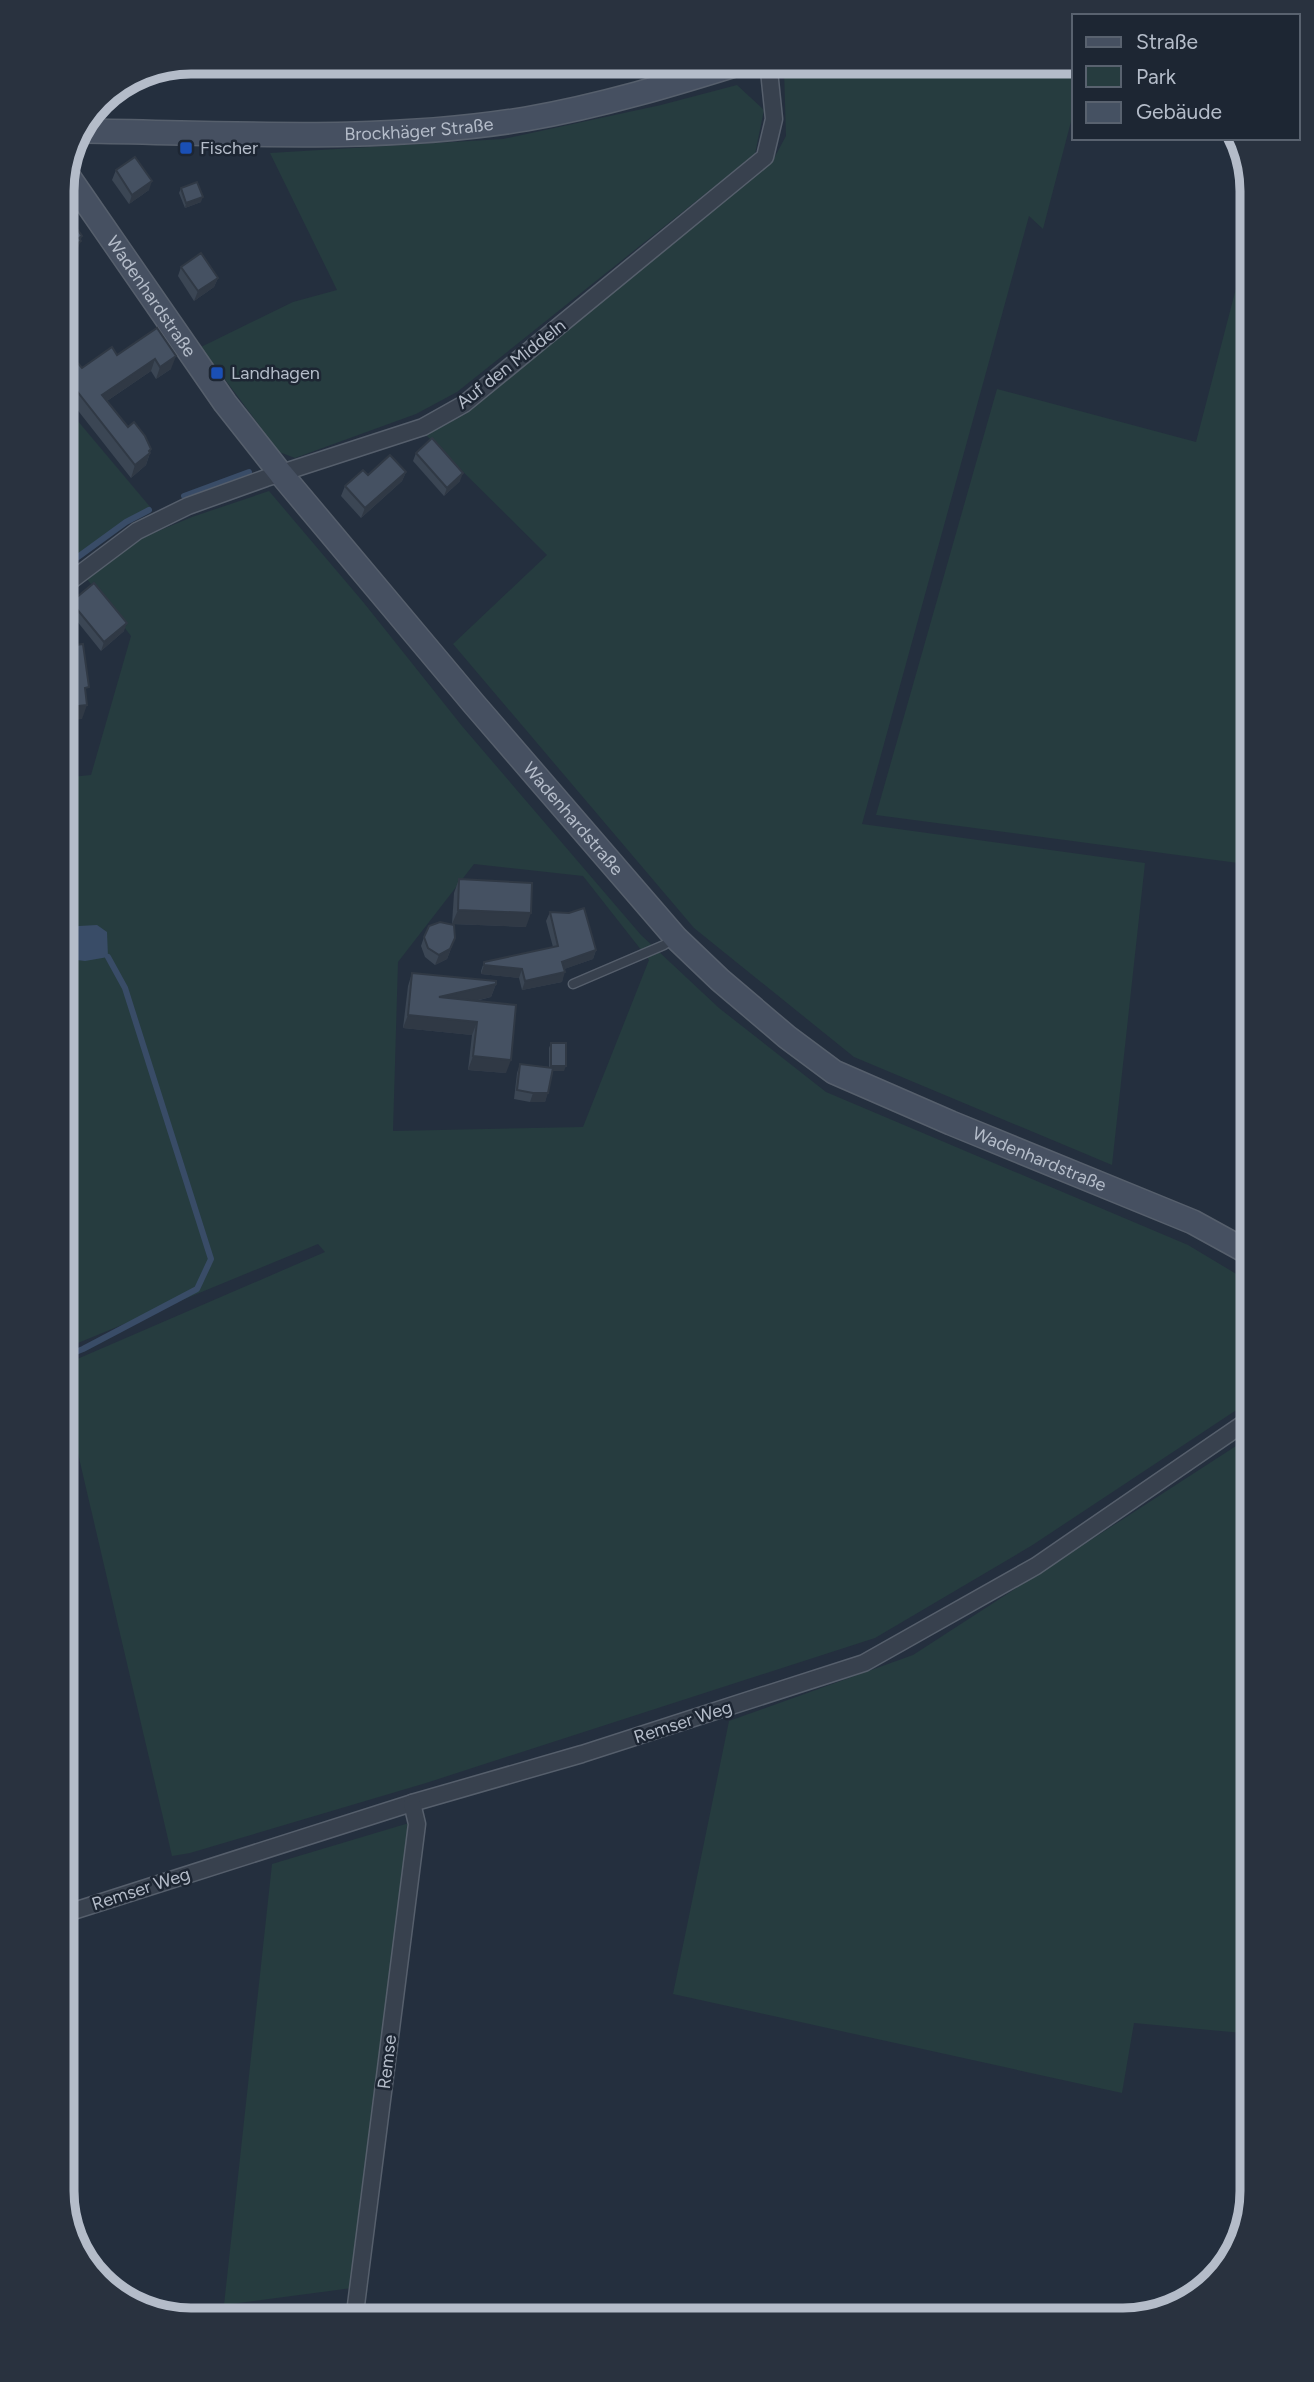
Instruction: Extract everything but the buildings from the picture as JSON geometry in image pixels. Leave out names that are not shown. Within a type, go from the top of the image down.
[{"type":"street","name":"Brockhäger Straße","points":[[91,131],[333,135],[432,130],[526,118],[639,94],[704,74]]},
{"type":"street","name":"Auf den Middeln","points":[[74,578],[137,531],[188,506],[423,427],[464,404],[765,157],[774,119],[769,74]]},
{"type":"street","name":"Wadenhardstraße","points":[[74,185],[217,392],[281,474],[474,704],[676,938],[720,980],[787,1037],[834,1072],[1193,1222],[1240,1248]]},
{"type":"street","name":"Remser Weg","points":[[74,1911],[412,1803],[582,1754],[864,1663],[1036,1566],[1240,1426]]},
{"type":"street","name":"Remse","points":[[356,2308],[417,1824],[412,1803]]},
{"type":"lane","points":[[573,984],[676,938]]},
{"type":"green space","points":[[784,74],[1072,74],[1072,118],[1043,229],[1029,216],[862,824],[1145,863],[1112,1165],[854,1057],[694,928],[453,644],[547,555],[426,435],[467,413],[772,162],[786,136]]},
{"type":"green space","points":[[737,85],[764,110],[755,154],[457,392],[416,414],[295,458],[279,452],[201,347],[293,302],[337,290],[270,153],[503,139],[661,105]]},
{"type":"green space","points":[[1240,273],[1240,863],[876,815],[997,389],[1196,442]]},
{"type":"green space","points":[[74,416],[151,508],[127,519],[74,557]]},
{"type":"green space","points":[[269,491],[364,603],[462,726],[641,935],[719,1008],[826,1092],[1188,1245],[1240,1276],[1240,1408],[1031,1546],[875,1638],[426,1783],[172,1856],[74,1437],[74,1360],[325,1252],[318,1244],[74,1345],[74,777],[91,775],[131,636],[87,579],[139,539],[192,517]],"holes":[[[474,864],[583,876],[649,960],[583,1127],[393,1131],[398,962]]]},
{"type":"green space","points":[[1240,1443],[1240,2033],[1134,2023],[1122,2093],[673,1994],[729,1721],[913,1655]]},
{"type":"green space","points":[[409,1823],[352,2288],[224,2305],[272,1864]]},
{"type":"water","points":[[97,925],[107,932],[108,957],[85,961],[74,960],[74,926]]},
{"type":"waterway","points":[[184,496],[249,472]]},
{"type":"waterway","points":[[74,560],[126,522],[149,510]]},
{"type":"waterway","points":[[74,1353],[197,1289],[211,1259],[125,988],[108,957]]},
{"type":"place","name":"Fischer","points":[[186,148]]},
{"type":"place","name":"Landhagen","points":[[217,373]]}]
